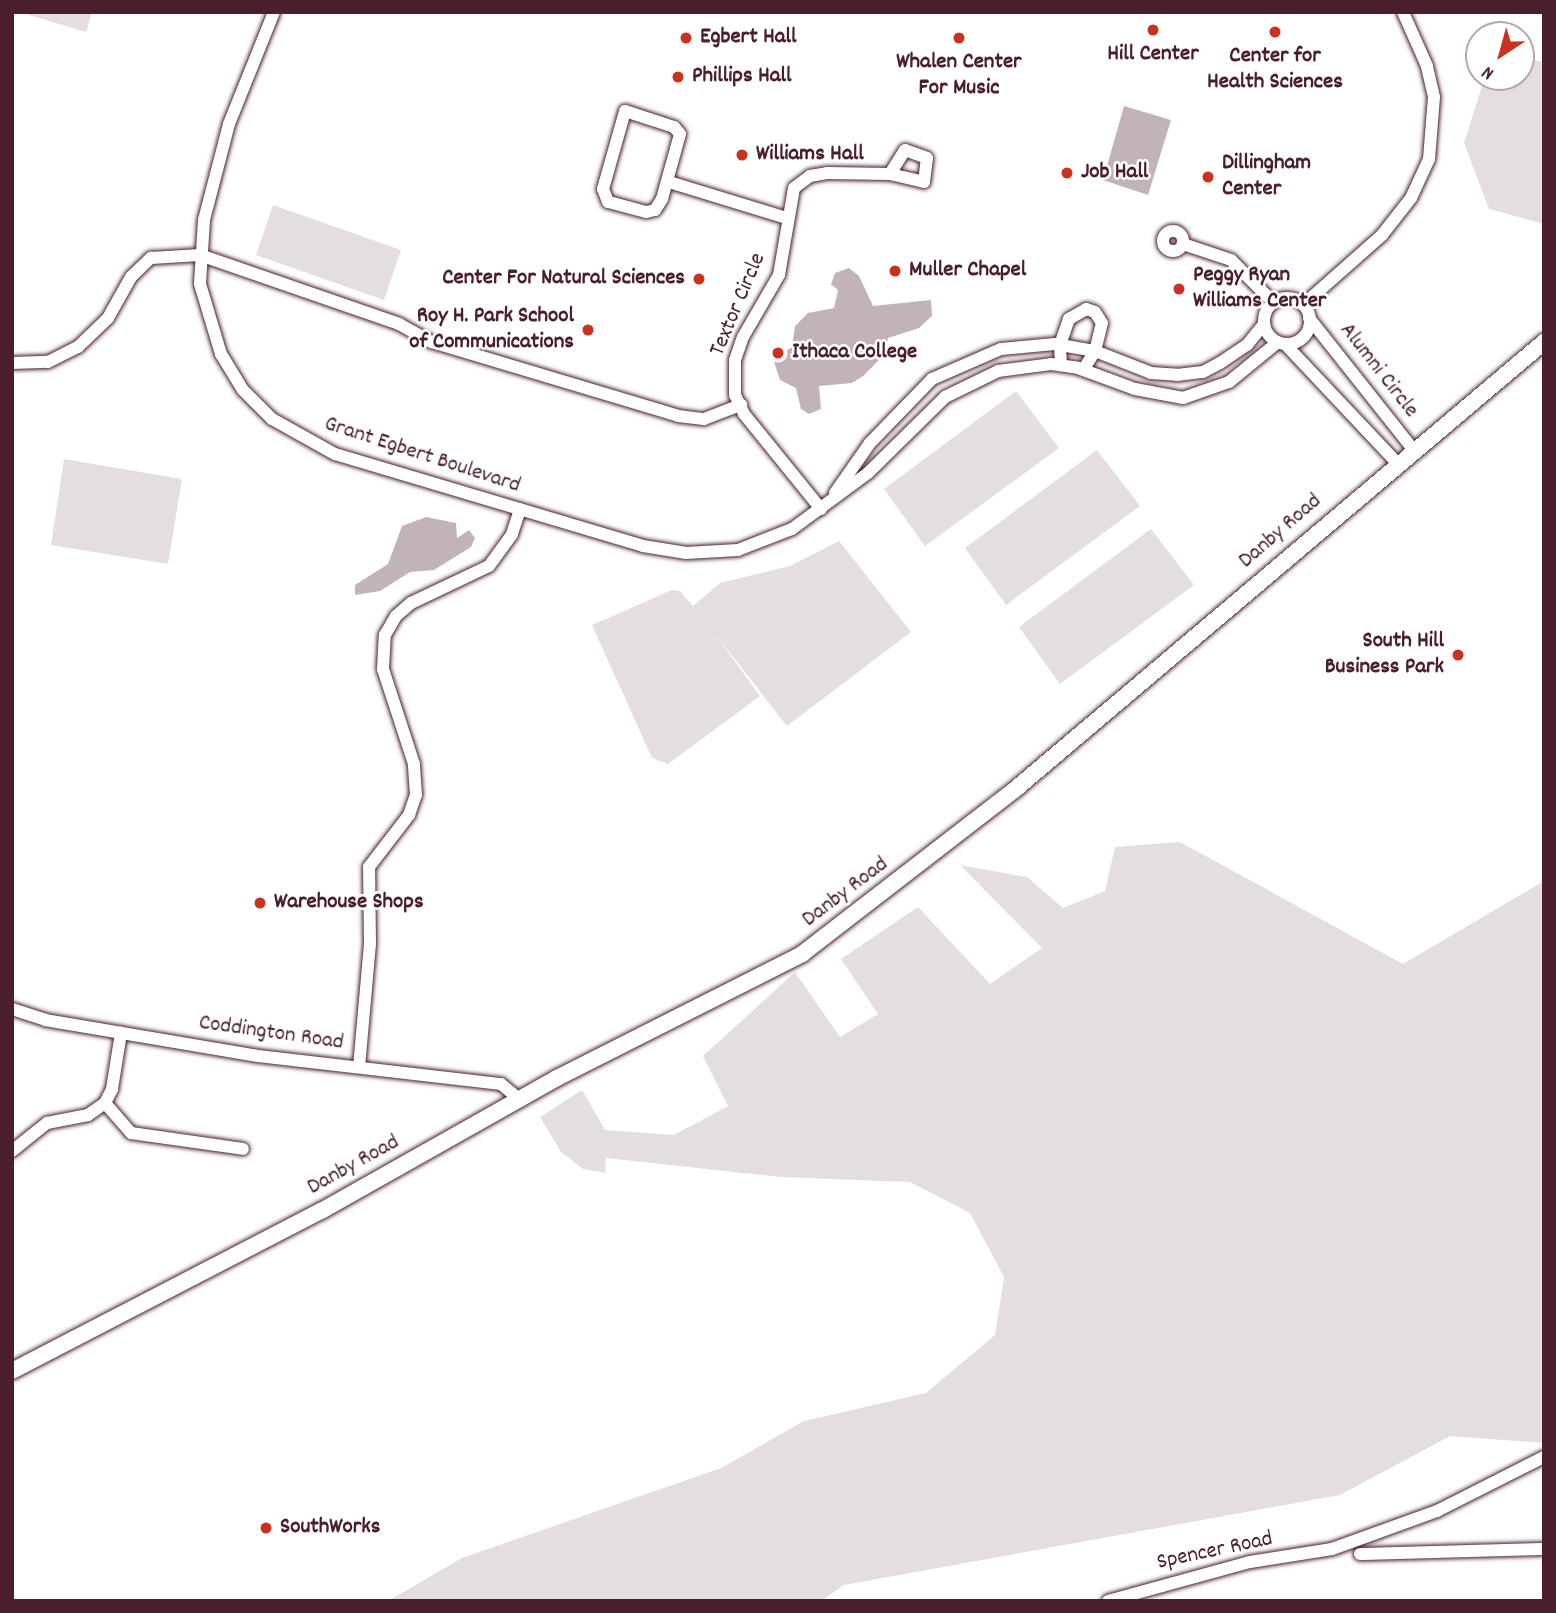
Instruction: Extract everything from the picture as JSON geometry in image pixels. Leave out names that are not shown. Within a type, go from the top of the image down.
[{"type":"main road","name":"Danby Road","points":[[12,1371],[521,1101],[557,1078],[802,954],[1019,786],[1412,449],[1544,342]]},
{"type":"street","name":"Grant Egbert Boulevard","points":[[274,12],[229,124],[204,220],[200,255],[204,308],[221,354],[243,390],[272,419],[335,454],[643,546],[707,554],[757,545],[821,509],[869,473],[945,397],[998,371],[1061,365],[1135,389],[1183,398],[1229,382],[1281,343]]},
{"type":"street","points":[[1303,305],[1382,235],[1410,198],[1429,159],[1434,97],[1427,66],[1402,14]]},
{"type":"street","points":[[625,111],[674,127],[680,134],[669,182],[655,210],[646,212],[608,202],[603,189],[625,111]]},
{"type":"street","name":"Textor Circle","points":[[821,509],[757,435],[732,381],[735,360],[779,275],[794,188],[810,176],[890,174]]},
{"type":"street","points":[[669,182],[787,218]]},
{"type":"street","points":[[1183,244],[1231,260],[1273,302]]},
{"type":"street","points":[[12,363],[48,362],[78,347],[108,318],[131,277],[151,258],[200,255],[399,324],[432,342],[678,416],[704,419],[741,405]]},
{"type":"street","points":[[1290,298],[1303,305],[1310,318],[1303,337],[1281,343],[1264,324],[1273,302],[1290,298]]},
{"type":"street","points":[[1061,365],[1060,345],[1069,319],[1086,309],[1096,312],[1102,323],[1095,351],[1083,370]]},
{"type":"street","name":"Alumni Circle","points":[[1310,318],[1412,449]]},
{"type":"street","name":"Grant Egbert Boulevard","points":[[821,509],[870,443],[932,379],[1001,349],[1060,345],[1095,351],[1150,373],[1203,372],[1247,345],[1264,324]]},
{"type":"street","name":"Alumni Circle","points":[[1281,343],[1397,463]]},
{"type":"street","points":[[359,1067],[370,944],[369,867],[409,815],[417,787],[383,669],[385,635],[396,616],[411,603],[489,566],[512,534],[520,509]]},
{"type":"street","name":"Coddington Road","points":[[12,1009],[46,1020],[121,1033],[501,1084],[521,1101]]},
{"type":"street","points":[[12,1151],[47,1122],[88,1115],[105,1103],[112,1089],[121,1033]]},
{"type":"street","points":[[105,1103],[131,1133],[243,1149]]},
{"type":"street","name":"Spencer Road","points":[[1108,1601],[1250,1562],[1332,1549],[1437,1511],[1544,1457]]},
{"type":"street","points":[[1360,1554],[1544,1549]]},
{"type":"shaded area","points":[[19,12],[92,12],[86,32]]},
{"type":"shaded area","points":[[1535,60],[1544,62],[1544,224],[1489,209],[1464,143],[1481,91],[1535,91]]},
{"type":"shaded area","points":[[1124,106],[1171,120],[1148,195],[1103,180]]},
{"type":"shaded area","points":[[273,205],[401,250],[384,300],[256,255]]},
{"type":"shaded area","points":[[849,268],[859,276],[873,306],[931,300],[932,316],[919,328],[888,338],[885,354],[852,383],[819,386],[821,409],[809,414],[801,409],[796,388],[780,380],[773,359],[792,347],[795,326],[808,313],[834,308],[838,290],[831,284],[835,273]]},
{"type":"shaded area","points":[[1016,391],[1059,448],[925,546],[884,489]]},
{"type":"shaded area","points":[[1097,450],[1140,506],[1006,605],[965,548]]},
{"type":"shaded area","points":[[64,459],[182,479],[168,564],[51,545]]},
{"type":"shaded area","points":[[426,517],[456,523],[457,538],[469,530],[475,538],[471,547],[434,570],[410,572],[380,591],[355,595],[355,585],[388,564],[402,526]]},
{"type":"shaded area","points":[[1151,529],[1194,585],[1060,684],[1019,627]]},
{"type":"shaded area","points":[[839,541],[911,632],[787,726],[715,634],[760,696],[668,764],[652,758],[592,625],[672,590],[680,591],[693,606],[720,583],[790,566]]},
{"type":"shaded area","points":[[1180,842],[1403,964],[1544,881],[1544,1443],[1450,1436],[1340,1495],[844,1585],[821,1601],[388,1601],[462,1558],[721,1468],[804,1421],[926,1393],[995,1335],[1004,1277],[970,1213],[910,1182],[781,1177],[606,1158],[605,1173],[583,1169],[561,1152],[540,1117],[582,1090],[605,1130],[674,1135],[728,1106],[703,1056],[795,972],[840,1037],[878,1014],[841,959],[918,907],[990,984],[1042,948],[960,865],[1027,877],[1063,908],[1105,891],[1115,847]]},
{"type":"place","name":"Hill Center","points":[[1153,30]]},
{"type":"place","name":"Center for Health Sciences","points":[[1275,32]]},
{"type":"place","name":"Egbert Hall","points":[[686,38]]},
{"type":"place","name":"Whalen Center For Music","points":[[959,38]]},
{"type":"place","name":"Phillips Hall","points":[[678,77]]},
{"type":"place","name":"Williams Hall","points":[[742,155]]},
{"type":"place","name":"Job Hall","points":[[1067,173]]},
{"type":"place","name":"Dillingham Center","points":[[1208,177]]},
{"type":"place","name":"Muller Chapel","points":[[895,271]]},
{"type":"place","name":"Center For Natural Sciences","points":[[699,279]]},
{"type":"place","name":"Peggy Ryan Williams Center","points":[[1179,289]]},
{"type":"place","name":"Roy H. Park School of Communications","points":[[588,330]]},
{"type":"place","name":"Ithaca College","points":[[778,353]]},
{"type":"place","name":"South Hill Business Park","points":[[1458,655]]},
{"type":"place","name":"Warehouse Shops","points":[[260,903]]},
{"type":"place","name":"SouthWorks","points":[[266,1528]]}]
